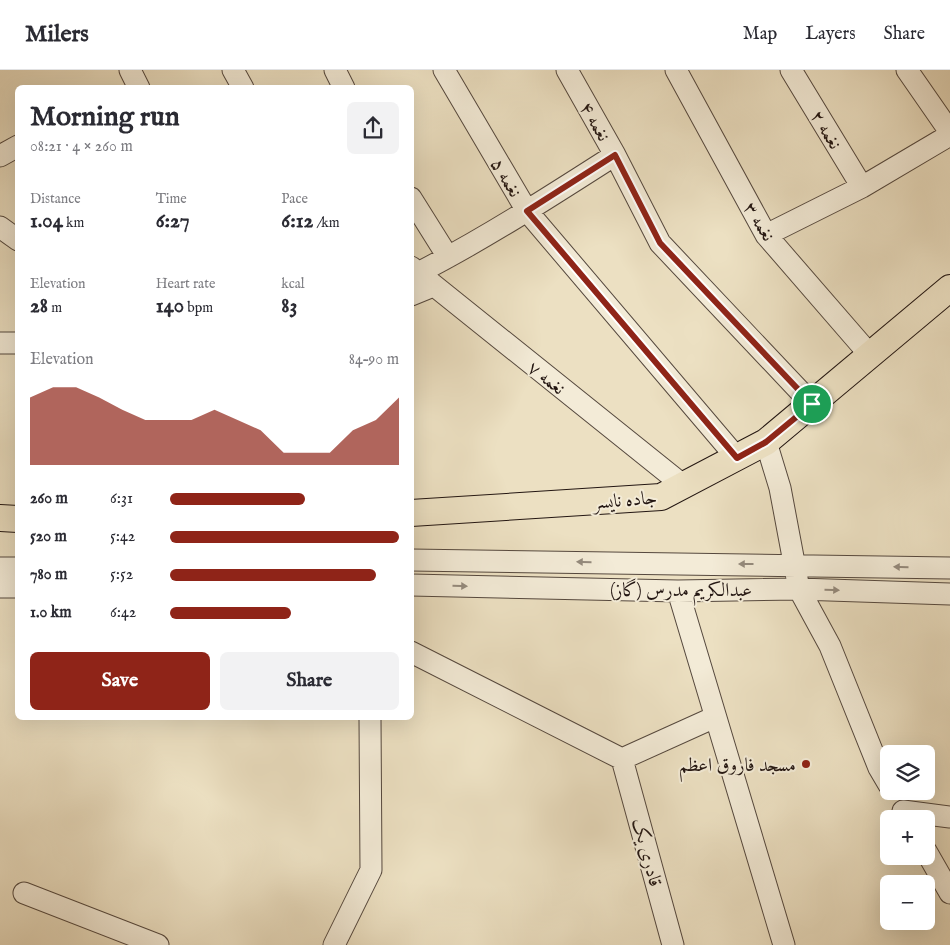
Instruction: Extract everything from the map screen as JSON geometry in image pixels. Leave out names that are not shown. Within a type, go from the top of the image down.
[{"type":"main road","name":"جاده نایسر","points":[[414,513],[661,498],[766,442],[950,288]]},
{"type":"main road","points":[[0,518],[15,519]]},
{"type":"street","points":[[233,70],[241,85]]},
{"type":"street","points":[[336,70],[343,85]]},
{"type":"street","name":"نغمه ۵","points":[[444,70],[527,211],[737,458]]},
{"type":"street","name":"نغمه ۴","points":[[567,70],[615,155],[660,243],[812,404]]},
{"type":"street","name":"نغمه ۳","points":[[676,70],[766,235],[870,355]]},
{"type":"street","name":"نغمه ۲","points":[[791,70],[862,187]]},
{"type":"street","points":[[766,235],[862,187],[950,133],[907,70]]},
{"type":"street","points":[[0,156],[15,148]]},
{"type":"street","points":[[414,288],[421,275],[448,257],[527,211],[615,155]]},
{"type":"street","points":[[414,203],[448,257]]},
{"type":"street","points":[[0,227],[15,238]]},
{"type":"street","name":"نغمه ۷","points":[[421,275],[684,486]]},
{"type":"street","points":[[0,343],[15,343]]},
{"type":"street","points":[[766,442],[780,488],[799,589],[830,646],[880,770]]},
{"type":"street","name":"عبدالکریم مدرس (گاز)","points":[[414,560],[950,568]]},
{"type":"street","points":[[0,568],[15,568]]},
{"type":"street","name":"عبدالکریم مدرس (گاز)","points":[[414,585],[678,591],[799,589],[950,594]]},
{"type":"street","points":[[0,587],[15,586]]},
{"type":"street","points":[[678,591],[784,945]]},
{"type":"street","points":[[414,654],[622,760],[716,717]]},
{"type":"street","points":[[334,945],[371,870],[370,720]]},
{"type":"street","name":"قادری یک","points":[[622,760],[673,945]]},
{"type":"street","points":[[935,816],[950,817]]},
{"type":"street","points":[[934,865],[950,893]]},
{"type":"street","points":[[24,893],[158,945]]},
{"type":"place","name":"مسجد فاروق اعظم","points":[[806,764]]},
{"type":"route","points":[[615,155],[660,243],[812,404],[766,442],[737,458],[527,211],[615,155]]}]
